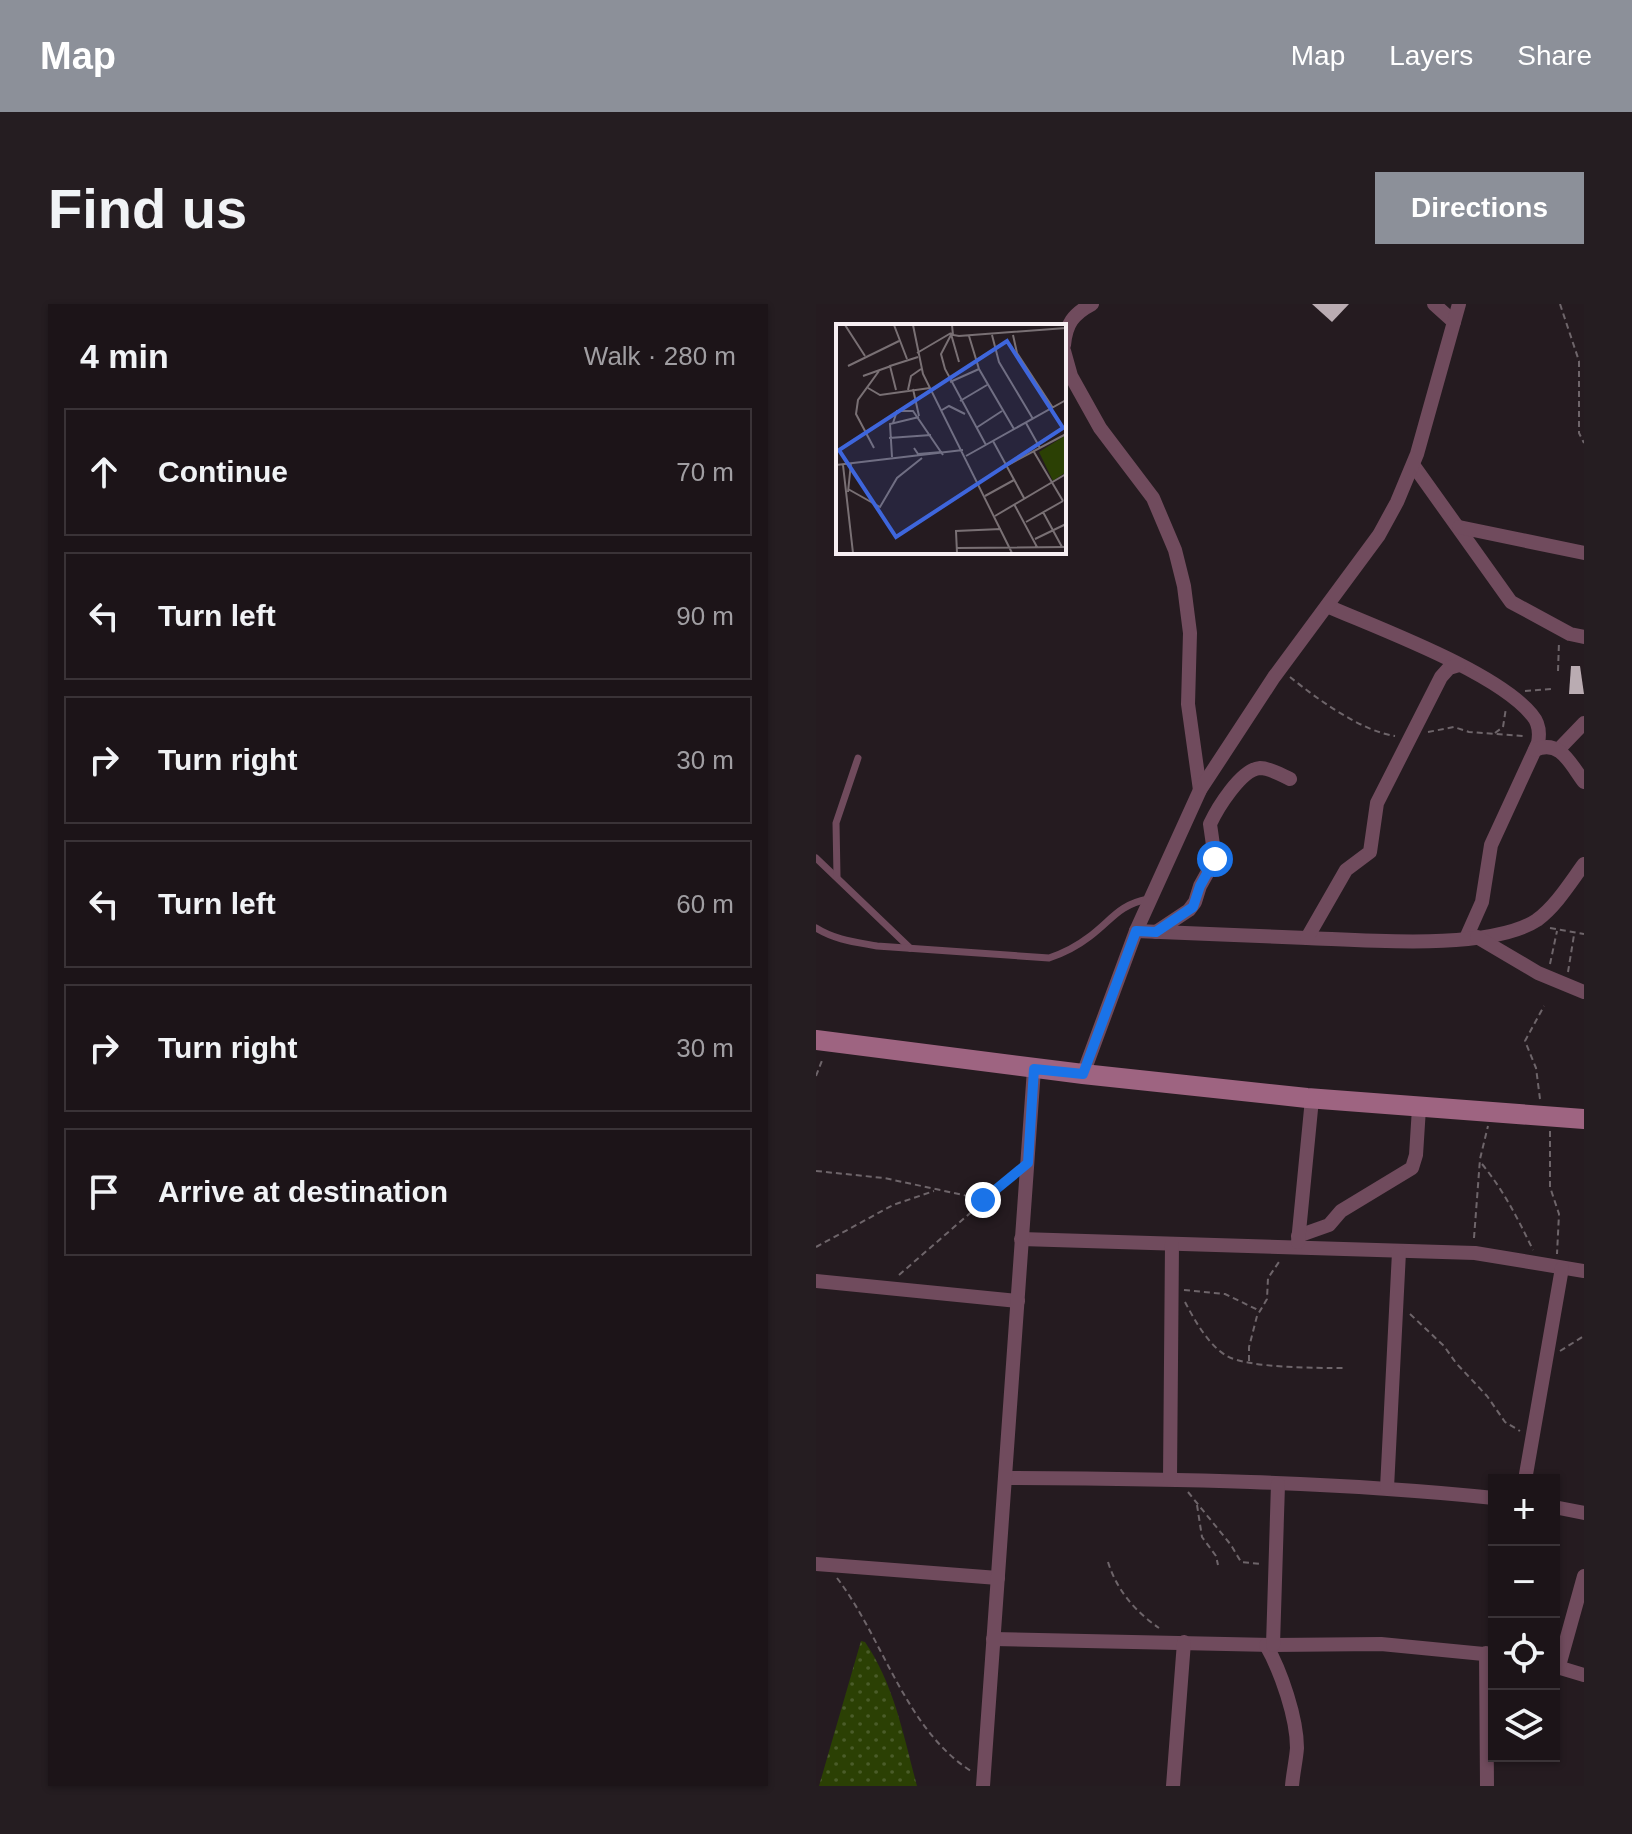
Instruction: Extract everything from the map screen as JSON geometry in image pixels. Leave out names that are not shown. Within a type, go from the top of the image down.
[{"type":"street","points":[[1066,330],[1070,320],[1092,304]]},
{"type":"street","points":[[1434,304],[1454,322]]},
{"type":"street","points":[[1083,1074],[1136,931],[1200,790],[1280,669],[1379,535],[1414,466],[1459,304]]},
{"type":"street","points":[[1066,356],[1071,376],[1100,428],[1153,498],[1175,550],[1184,586],[1190,633],[1188,704],[1200,790]]},
{"type":"street","points":[[1414,466],[1511,602],[1570,634],[1584,637]]},
{"type":"street","points":[[1459,527],[1584,553]]},
{"type":"street","points":[[1327,606],[1459,665],[1501,688],[1534,717],[1540,733],[1491,845],[1482,902],[1471,937]]},
{"type":"street","points":[[1307,938],[1346,870],[1370,852],[1377,803],[1441,677],[1449,668],[1459,665]]},
{"type":"street","points":[[1559,749],[1584,723]]},
{"type":"street","points":[[1536,746],[1559,749],[1584,782]]},
{"type":"street","points":[[1156,932],[1189,910],[1195,902],[1215,859],[1210,824],[1240,780],[1251,771],[1262,768],[1290,779]]},
{"type":"street","points":[[1136,931],[1417,940],[1505,933],[1530,923],[1577,885],[1584,864]]},
{"type":"street","points":[[1471,937],[1547,978],[1584,992]]},
{"type":"street","points":[[822,1041],[1034,1069],[1312,1099],[1584,1119]]},
{"type":"street","points":[[983,1783],[1034,1069]]},
{"type":"street","points":[[1295,1245],[1312,1099]]},
{"type":"street","points":[[1295,1245],[1329,1225],[1341,1211],[1412,1168],[1416,1155],[1419,1108]]},
{"type":"street","points":[[1021,1239],[1295,1245],[1475,1253],[1584,1271]]},
{"type":"street","points":[[1172,1244],[1176,1480]]},
{"type":"street","points":[[1387,1488],[1399,1252]]},
{"type":"street","points":[[1526,1474],[1544,1370],[1553,1266]]},
{"type":"street","points":[[816,1281],[1018,1301]]},
{"type":"street","points":[[1006,1478],[1176,1480],[1387,1488],[1488,1497]]},
{"type":"street","points":[[1278,1484],[1270,1645],[1297,1746],[1292,1786]]},
{"type":"street","points":[[1560,1508],[1584,1513]]},
{"type":"street","points":[[821,1564],[998,1578]]},
{"type":"street","points":[[1560,1653],[1584,1576]]},
{"type":"street","points":[[993,1639],[1270,1645],[1381,1644],[1488,1654]]},
{"type":"street","points":[[1173,1786],[1177,1642]]},
{"type":"street","points":[[1560,1667],[1584,1675]]},
{"type":"street","points":[[1487,1786],[1489,1690]]},
{"type":"lane","points":[[837,876],[836,823],[858,758]]},
{"type":"lane","points":[[816,858],[910,948]]},
{"type":"lane","points":[[816,928],[829,936],[848,941],[1049,958],[1068,952],[1126,906],[1151,899]]},
{"type":"path","points":[[1560,304],[1579,361],[1579,433],[1584,443]]},
{"type":"path","points":[[1558,671],[1560,628]]},
{"type":"path","points":[[1280,669],[1317,699],[1350,719],[1387,735],[1411,738],[1454,727],[1523,736],[1536,746]]},
{"type":"path","points":[[1494,734],[1503,727],[1507,706],[1513,698],[1524,691],[1552,689]]},
{"type":"path","points":[[1530,923],[1584,934]]},
{"type":"path","points":[[1547,978],[1557,930]]},
{"type":"path","points":[[1564,986],[1574,933]]},
{"type":"path","points":[[1544,1006],[1525,1041],[1536,1068],[1547,1116],[1550,1187],[1559,1214],[1559,1245],[1553,1266]]},
{"type":"path","points":[[816,1076],[822,1041]]},
{"type":"path","points":[[1475,1253],[1473,1225],[1480,1162],[1490,1113]]},
{"type":"path","points":[[1480,1162],[1512,1206],[1514,1219],[1553,1266]]},
{"type":"path","points":[[882,1287],[928,1252],[1028,1163]]},
{"type":"path","points":[[816,1171],[884,1178],[983,1200]]},
{"type":"path","points":[[816,1247],[893,1205],[935,1190]]},
{"type":"path","points":[[1249,1363],[1249,1347],[1267,1299],[1270,1274],[1295,1245]]},
{"type":"path","points":[[1180,1292],[1218,1293],[1260,1311]]},
{"type":"path","points":[[1396,1300],[1444,1346],[1505,1422],[1533,1435]]},
{"type":"path","points":[[1184,1301],[1212,1343],[1228,1357],[1249,1363],[1344,1368]]},
{"type":"path","points":[[1544,1370],[1562,1350],[1584,1336]]},
{"type":"path","points":[[1176,1480],[1218,1528],[1241,1562],[1275,1564]]},
{"type":"path","points":[[1196,1504],[1202,1539],[1216,1556],[1218,1565]]},
{"type":"path","points":[[1108,1562],[1123,1593],[1144,1618],[1177,1642]]},
{"type":"path","points":[[821,1564],[863,1616],[900,1688],[939,1745],[983,1783]]},
{"type":"green space","points":[[861,1641],[865,1642],[875,1658],[891,1693],[917,1786],[819,1786]]},
{"type":"building","points":[[1312,304],[1349,304],[1332,322]]},
{"type":"building","points":[[1571,666],[1580,666],[1584,694],[1569,694]]},
{"type":"route","points":[[983,1200],[1028,1163],[1034,1069],[1083,1074],[1136,931],[1156,932],[1193,907],[1205,875],[1215,859]]}]
